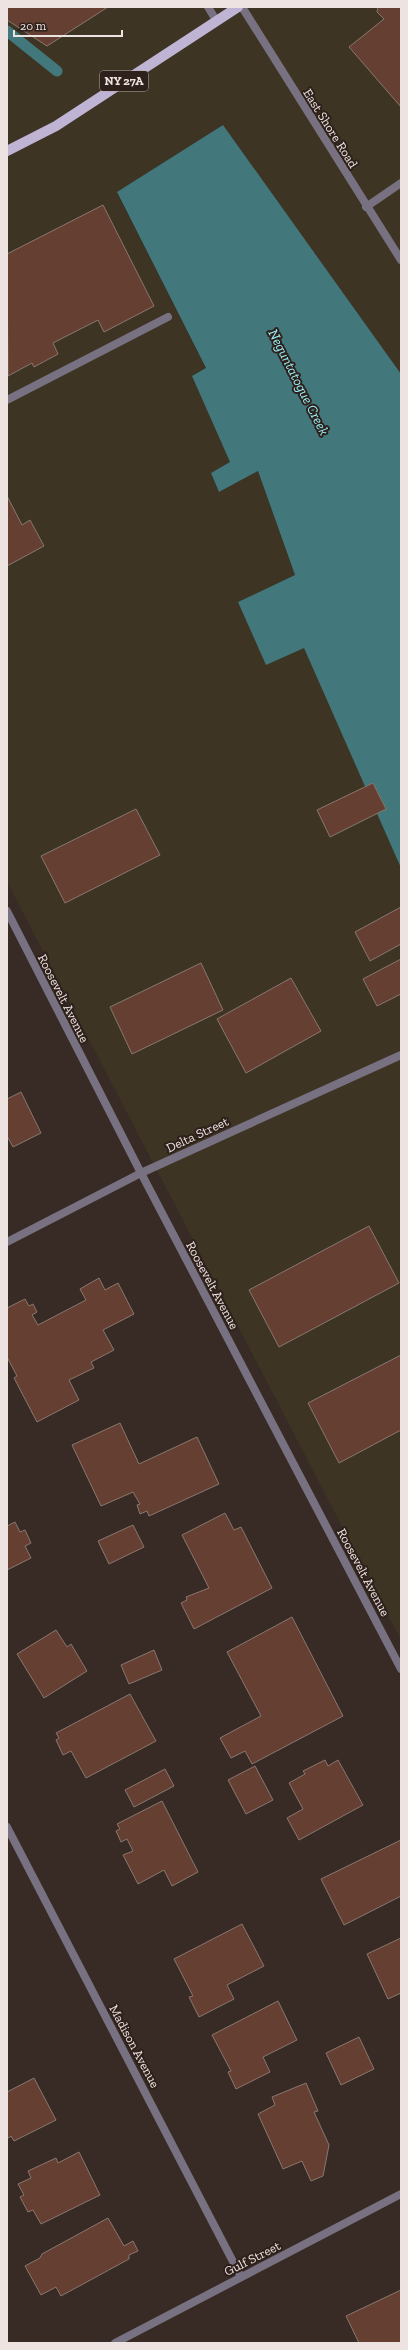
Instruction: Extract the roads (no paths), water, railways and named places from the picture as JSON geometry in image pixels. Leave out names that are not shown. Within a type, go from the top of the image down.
[{"type":"main road","name":"NY 27A","points":[[7,151],[56,126],[238,7]]},
{"type":"street","points":[[208,7],[216,20]]},
{"type":"street","name":"East Shore Road","points":[[242,7],[366,207],[401,260]]},
{"type":"street","points":[[366,207],[401,183]]},
{"type":"street","points":[[7,400],[168,317]]},
{"type":"street","name":"Roosevelt Avenue","points":[[7,911],[141,1173],[401,1669]]},
{"type":"street","name":"Delta Street","points":[[7,1242],[141,1173],[401,1055]]},
{"type":"street","name":"Madison Avenue","points":[[7,1827],[241,2277]]},
{"type":"street","name":"Gulf Street","points":[[115,2343],[401,2194]]},
{"type":"water","points":[[223,125],[401,374],[401,868],[304,648],[266,665],[238,602],[295,575],[258,471],[219,492],[211,473],[230,462],[192,376],[206,368],[117,192]]},
{"type":"waterway","name":"Neguntatogue Creek","points":[[7,31],[57,71]]}]
